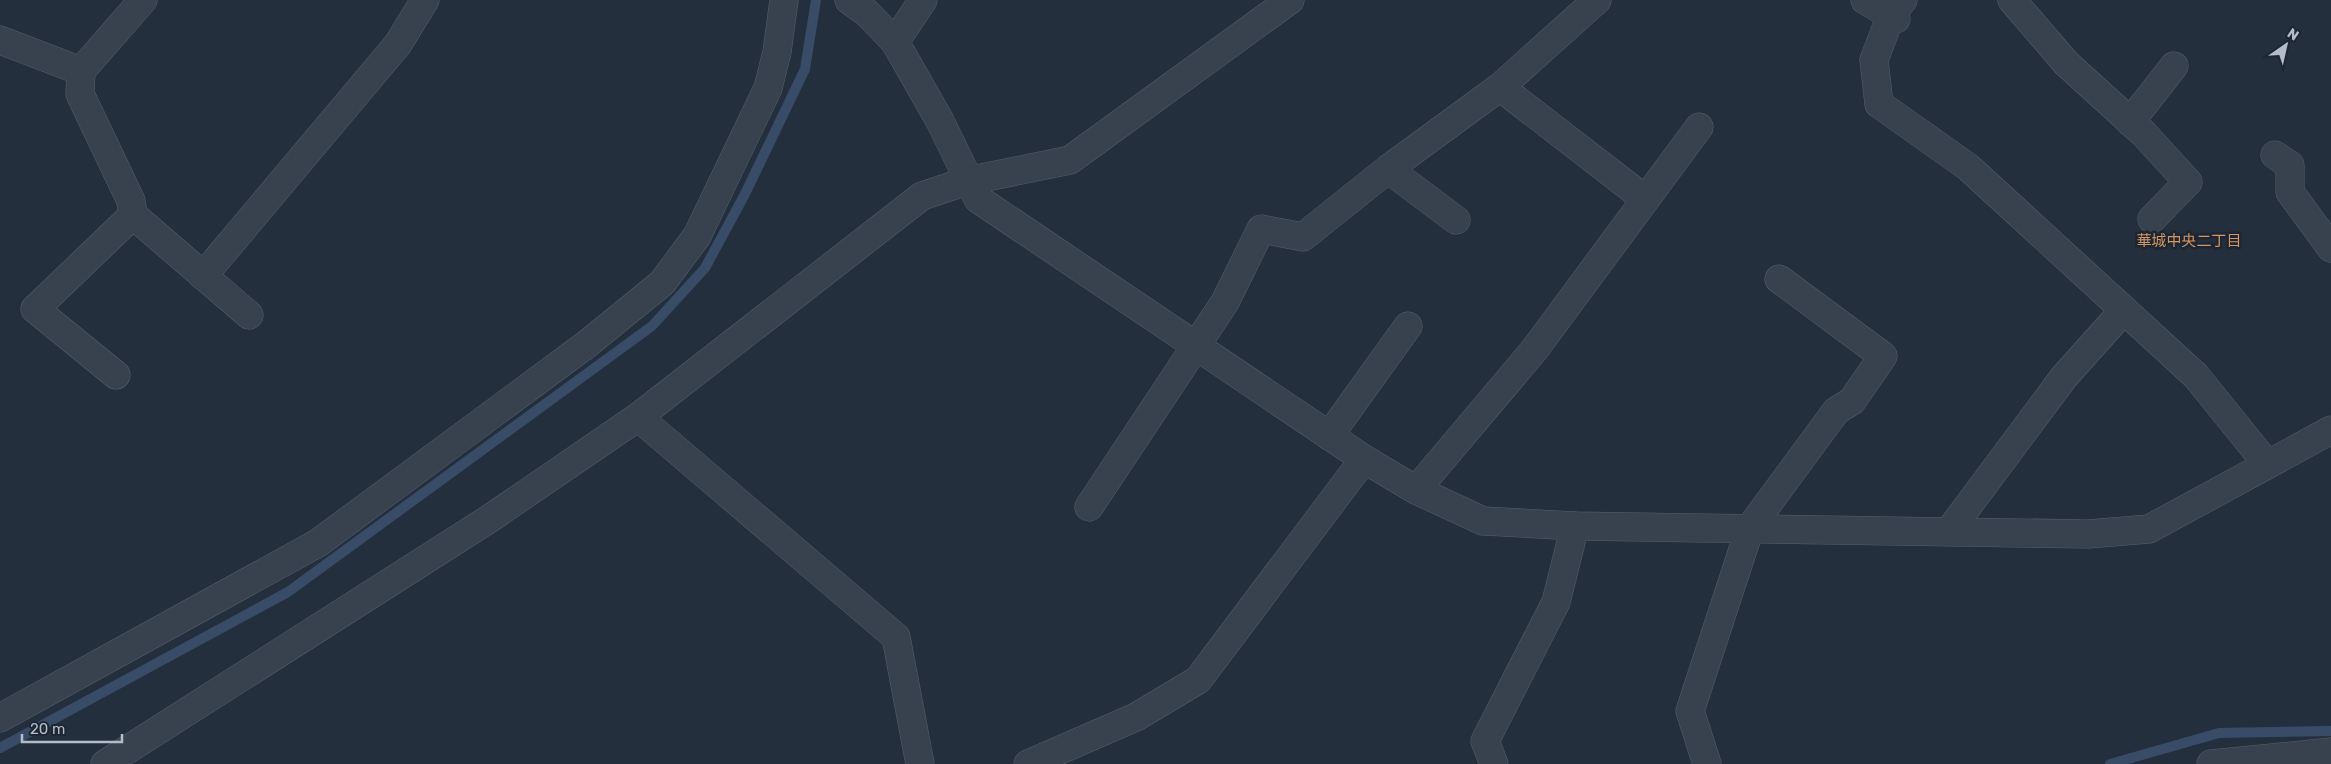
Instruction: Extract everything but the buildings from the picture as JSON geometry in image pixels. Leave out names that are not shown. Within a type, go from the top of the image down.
[{"type":"street","points":[[143,0],[81,71],[80,94],[131,201],[133,215],[249,316]]},
{"type":"street","points":[[203,276],[398,44],[425,0]]},
{"type":"street","points":[[0,718],[318,543],[587,344],[662,283],[697,236],[768,88],[778,52],[784,0]]},
{"type":"street","points":[[849,0],[867,13],[895,42],[940,121],[967,181],[978,199],[1364,459],[1416,490],[1483,521],[1575,526],[1950,530],[2088,534],[2149,529],[2331,430]]},
{"type":"street","points":[[895,42],[923,0]]},
{"type":"street","points":[[1089,507],[1225,302],[1261,229],[1303,237],[1388,169],[1500,87],[1598,0]]},
{"type":"street","points":[[1865,0],[1897,11],[1874,60],[1878,104],[1968,166],[2196,376],[2267,464]]},
{"type":"street","points":[[2012,0],[2066,64],[2144,134],[2188,182],[2152,219]]},
{"type":"street","points":[[105,764],[489,519],[638,417],[922,196],[967,181],[1070,160],[1279,3]]},
{"type":"street","points":[[0,40],[81,71]]},
{"type":"street","points":[[2130,122],[2174,66]]},
{"type":"street","points":[[1500,87],[1645,199]]},
{"type":"street","points":[[1416,490],[1535,349],[1699,127]]},
{"type":"street","points":[[2275,155],[2290,165],[2290,192],[2331,248]]},
{"type":"street","points":[[1388,169],[1456,220]]},
{"type":"street","points":[[116,375],[35,309],[133,215]]},
{"type":"street","points":[[1707,764],[1690,711],[1750,528],[1836,411],[1852,401],[1883,356],[1779,279]]},
{"type":"street","points":[[1950,530],[2064,376],[2124,310]]},
{"type":"street","points":[[1329,436],[1408,326]]},
{"type":"street","points":[[638,417],[896,637],[920,764]]},
{"type":"street","points":[[1028,764],[1136,717],[1198,680],[1364,459]]},
{"type":"street","points":[[1494,764],[1485,741],[1556,602],[1575,526]]},
{"type":"street","points":[[2211,764],[2331,752]]},
{"type":"waterway","points":[[0,748],[288,592],[652,326],[705,268],[745,194],[805,69],[816,0]]},
{"type":"waterway","points":[[2110,764],[2219,733],[2331,731]]},
{"type":"district","name":"華城中央二丁目","points":[[2189,241]]}]
